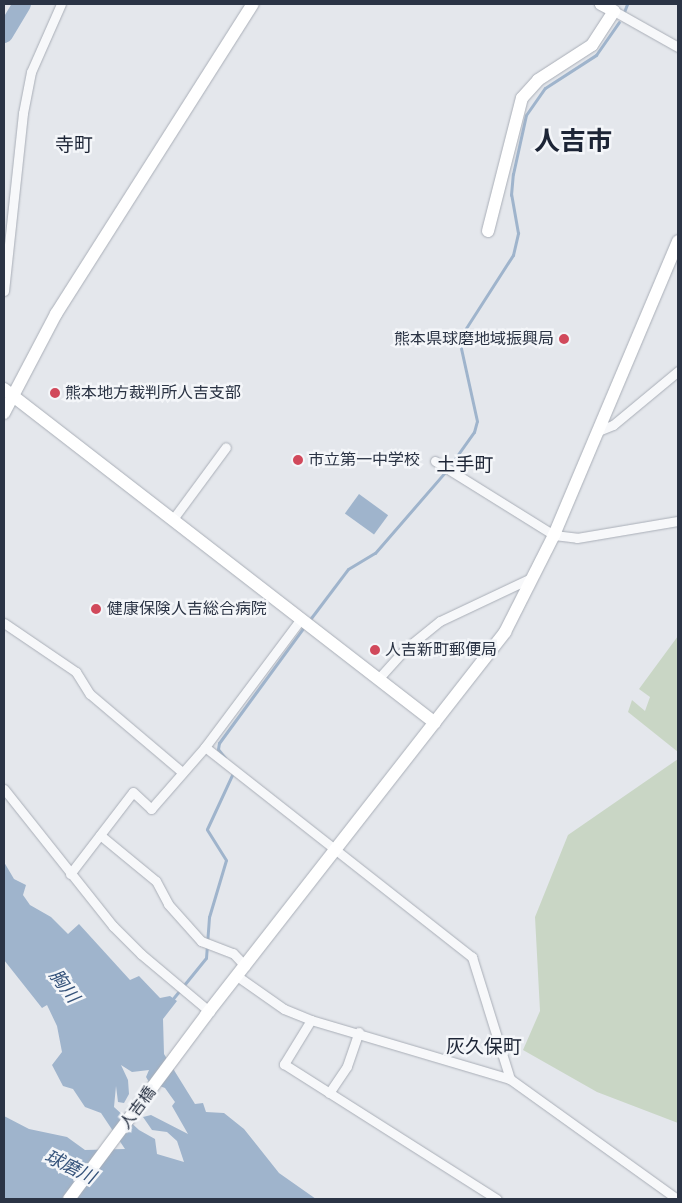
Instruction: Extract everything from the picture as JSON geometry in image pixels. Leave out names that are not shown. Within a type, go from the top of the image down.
[{"type":"street","points":[[4,291],[23,112],[31,72],[61,4]]},
{"type":"street","points":[[4,413],[8,391],[253,4]]},
{"type":"street","points":[[601,4],[678,47]]},
{"type":"street","points":[[488,232],[522,98],[538,80],[592,45],[614,11]]},
{"type":"street","name":"人吉橋","points":[[69,1199],[241,971],[505,632],[536,575],[554,535],[678,241]]},
{"type":"street","points":[[598,431],[613,425],[678,371]]},
{"type":"street","points":[[8,391],[300,620],[379,678],[435,723]]},
{"type":"street","points":[[173,519],[226,447]]},
{"type":"street","points":[[435,461],[554,535],[577,538],[678,521]]},
{"type":"street","points":[[379,678],[404,650],[440,620],[536,575]]},
{"type":"street","points":[[70,874],[132,792],[151,809],[205,747],[300,620]]},
{"type":"street","points":[[4,624],[76,672],[90,694],[182,772]]},
{"type":"street","points":[[205,747],[336,848],[472,957],[510,1079]]},
{"type":"street","points":[[4,789],[70,874],[141,954],[208,1014]]},
{"type":"street","points":[[100,836],[156,881],[168,904],[202,941],[233,953],[241,971],[284,1009],[311,1020],[358,1032],[510,1079],[677,1199]]},
{"type":"street","points":[[311,1020],[284,1064],[497,1199]]},
{"type":"street","points":[[329,1092],[347,1066],[358,1032]]},
{"type":"green space","points":[[678,636],[678,752],[628,712],[632,700],[645,711],[650,697],[639,689]]},
{"type":"green space","points":[[678,759],[678,1123],[597,1092],[523,1050],[540,1011],[535,917],[568,835]]},
{"type":"water","points":[[359,494],[388,515],[374,535],[345,513]]},
{"type":"water","name":"球磨川","points":[[4,862],[14,879],[26,885],[23,895],[30,905],[51,917],[68,934],[79,924],[130,980],[139,976],[160,998],[170,996],[177,1001],[163,1019],[164,1054],[195,1104],[203,1103],[206,1112],[224,1113],[244,1129],[279,1173],[316,1199],[4,1199],[4,1116],[29,1129],[67,1137],[85,1150],[125,1149],[101,1113],[85,1107],[73,1089],[63,1086],[52,1065],[62,1052],[57,1026],[47,1005],[42,1008],[4,960]],"holes":[[[121,1065],[132,1072],[149,1070],[146,1077],[149,1082],[165,1088],[175,1102],[172,1106],[188,1134],[151,1115],[143,1117],[152,1130],[167,1132],[177,1141],[184,1162],[157,1154],[155,1139],[139,1130],[114,1107],[116,1086],[118,1102],[124,1103],[129,1094],[128,1080]]]},
{"type":"waterway","name":"胸川","points":[[4,34],[22,4]]},
{"type":"waterway","points":[[624,12],[627,4]]},
{"type":"waterway","points":[[449,467],[474,432],[477,421],[459,339],[513,255],[518,233],[511,195],[513,174],[526,115],[545,88],[596,55],[619,22]]},
{"type":"waterway","points":[[308,622],[348,569],[375,553],[446,471]]},
{"type":"waterway","points":[[225,758],[218,749],[219,743],[304,627]]},
{"type":"waterway","points":[[171,1001],[206,958],[209,917],[226,860],[207,829],[232,775]]},
{"type":"place","name":"熊本県球磨地域振興局","points":[[564,339]]},
{"type":"place","name":"熊本地方裁判所人吉支部","points":[[55,393]]},
{"type":"place","name":"市立第一中学校","points":[[298,460]]},
{"type":"place","name":"健康保険人吉総合病院","points":[[96,609]]},
{"type":"place","name":"人吉新町郵便局","points":[[375,650]]},
{"type":"district","name":"人吉市","points":[[573,142]]},
{"type":"district","name":"寺町","points":[[74,145]]},
{"type":"district","name":"土手町","points":[[465,465]]},
{"type":"district","name":"灰久保町","points":[[484,1047]]}]
